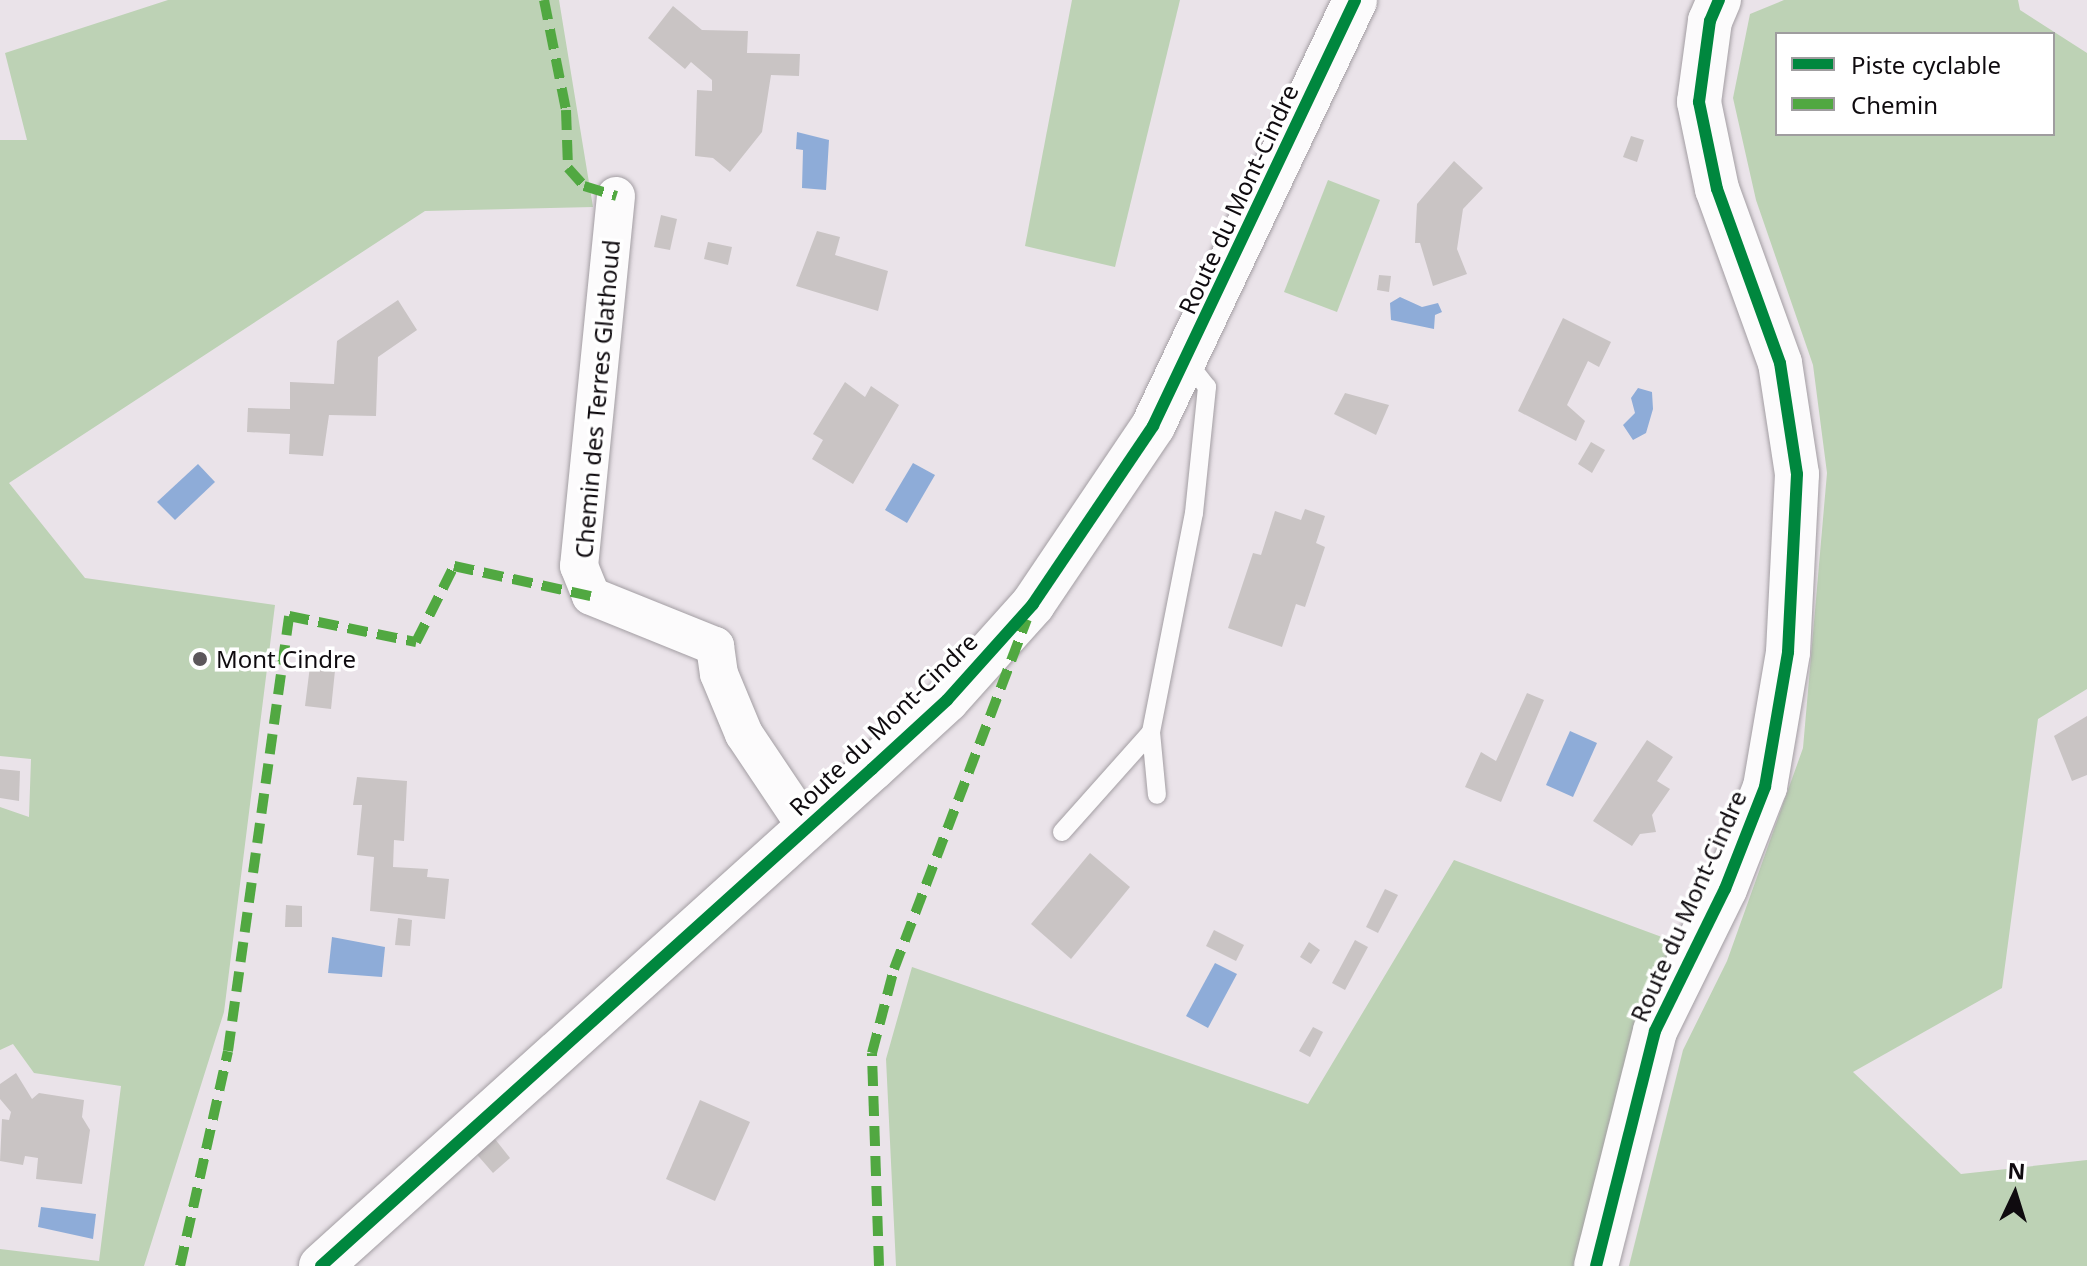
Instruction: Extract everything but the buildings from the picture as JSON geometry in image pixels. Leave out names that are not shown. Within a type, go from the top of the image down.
[{"type":"street","name":"Route du Mont-Cindre","points":[[321,1266],[947,700],[1033,604],[1153,426],[1355,0]]},
{"type":"street","name":"Route du Mont-Cindre","points":[[1596,1266],[1655,1031],[1725,889],[1765,787],[1788,652],[1797,474],[1780,363],[1717,189],[1699,102],[1710,21],[1719,0]]},
{"type":"street","name":"Chemin des Terres Glathoud","points":[[616,196],[579,566],[591,596],[715,646],[719,674],[744,734],[807,828]]},
{"type":"lane","points":[[1157,795],[1151,732],[1194,513],[1207,387],[1186,360]]},
{"type":"lane","points":[[1062,832],[1151,732]]},
{"type":"green space","points":[[168,0],[559,0],[593,207],[425,211],[9,483],[85,578],[275,605],[224,1012],[144,1266],[0,1266],[0,1249],[99,1261],[121,1086],[34,1073],[13,1044],[0,1050],[0,807],[29,817],[31,759],[0,756],[0,140],[27,140],[5,53]]},
{"type":"green space","points":[[1072,0],[1180,0],[1115,267],[1025,246]]},
{"type":"green space","points":[[1784,0],[2018,0],[2020,10],[2054,32],[1775,32],[1775,136],[2055,136],[2055,32],[2087,53],[2087,689],[2038,719],[2002,988],[1853,1072],[1961,1174],[2087,1160],[2087,1266],[1629,1266],[1683,1050],[1727,961],[1803,748],[1827,473],[1813,365],[1756,200],[1733,98],[1750,14]]},
{"type":"green space","points":[[1328,180],[1380,200],[1337,312],[1284,292]]},
{"type":"green space","points":[[1454,860],[1678,943],[1575,1266],[896,1266],[886,1059],[912,967],[1308,1104]]},
{"type":"water","points":[[797,132],[829,140],[826,190],[802,188],[803,150],[796,149]]},
{"type":"water","points":[[1400,297],[1422,307],[1438,303],[1442,312],[1435,315],[1434,329],[1391,320],[1390,303]]},
{"type":"water","points":[[1638,388],[1652,392],[1653,409],[1646,433],[1633,440],[1623,425],[1635,413],[1631,398]]},
{"type":"water","points":[[913,463],[935,475],[907,523],[885,510]]},
{"type":"water","points":[[198,464],[215,482],[175,520],[157,502]]},
{"type":"water","points":[[1570,731],[1597,743],[1573,797],[1546,785]]},
{"type":"water","points":[[332,937],[385,947],[382,977],[328,973]]},
{"type":"water","points":[[1215,963],[1237,974],[1208,1028],[1186,1016]]},
{"type":"water","points":[[41,1207],[96,1214],[93,1239],[38,1227]]},
{"type":"marked path","points":[[544,0],[566,110],[568,168],[584,186],[616,196]]},
{"type":"marked path","points":[[180,1266],[228,1051],[289,616],[416,642],[454,566],[591,596]]},
{"type":"marked path","points":[[879,1266],[872,1053],[894,969],[1027,619]]},
{"type":"cycle path","points":[[321,1266],[947,700],[1033,604],[1153,426],[1355,0]]},
{"type":"cycle path","points":[[1596,1266],[1655,1031],[1725,889],[1765,787],[1788,652],[1797,474],[1780,363],[1717,189],[1699,102],[1710,21],[1719,0]]},
{"type":"place","name":"Mont Cindre","points":[[200,659]]}]
